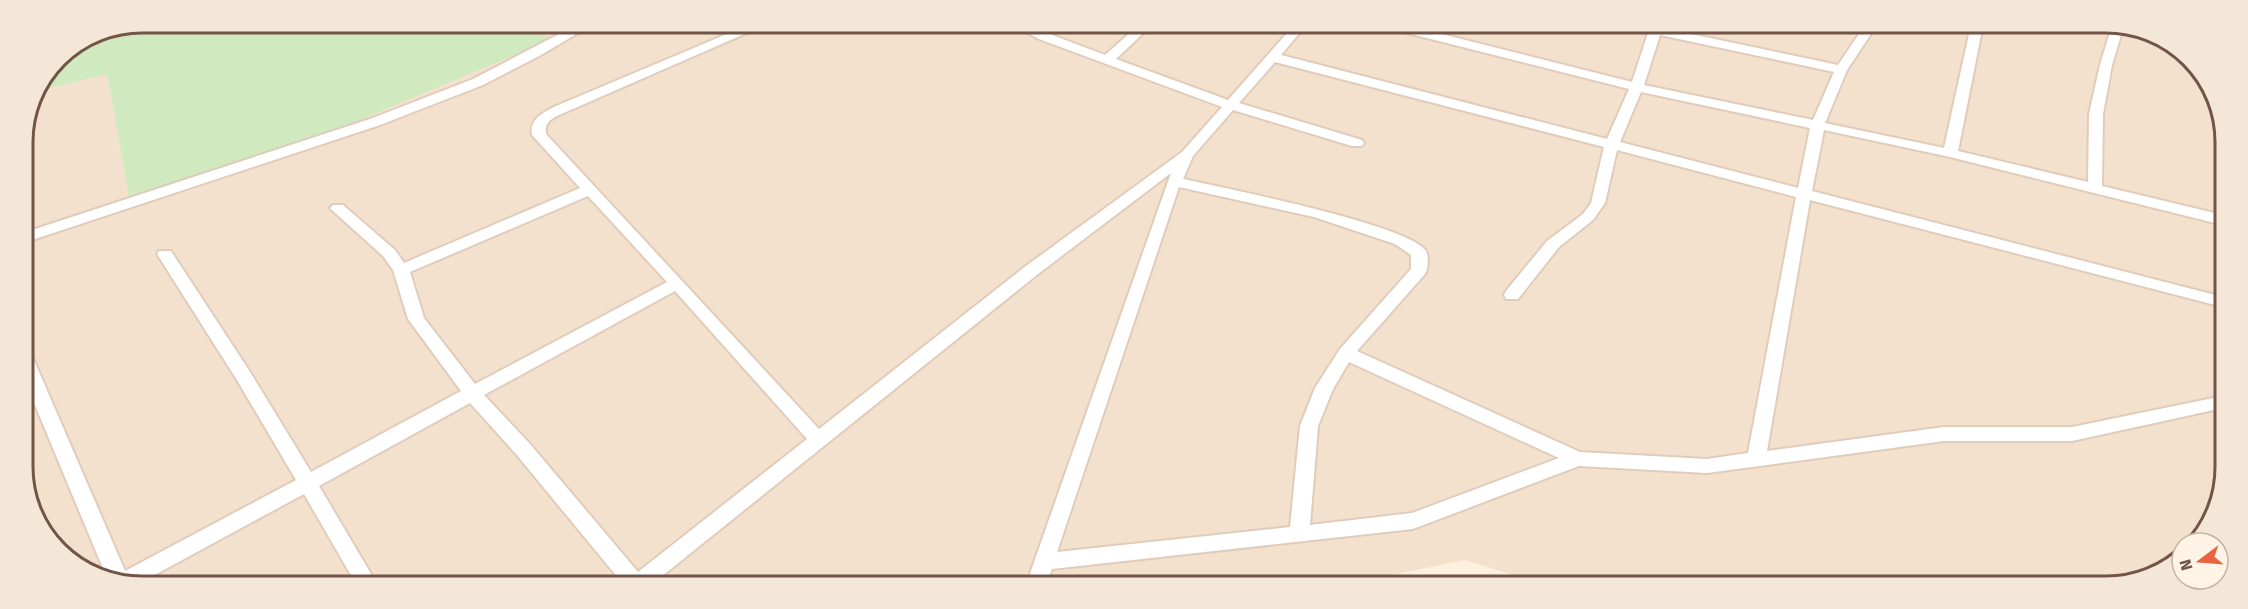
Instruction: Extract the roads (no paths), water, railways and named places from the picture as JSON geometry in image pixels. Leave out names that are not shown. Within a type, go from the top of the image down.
[{"type":"street","points":[[33,234],[375,122],[507,68],[571,33]]},
{"type":"street","points":[[740,33],[561,108],[540,121],[537,129],[539,135],[677,283],[819,441]]},
{"type":"street","points":[[1038,33],[1230,105],[1357,143]]},
{"type":"street","points":[[1107,60],[1137,33]]},
{"type":"street","points":[[647,576],[1049,256],[1187,155],[1293,33]]},
{"type":"street","points":[[1423,33],[1637,87],[1950,153],[2215,218]]},
{"type":"street","points":[[1512,296],[1553,244],[1588,217],[1598,203],[1611,146],[1637,87],[1656,33]]},
{"type":"street","points":[[1680,33],[1841,70]]},
{"type":"street","points":[[1756,460],[1774,371],[1787,281],[1818,124],[1841,70],[1866,33]]},
{"type":"street","points":[[1950,153],[1975,33]]},
{"type":"street","points":[[2095,189],[2096,114],[2115,34]]},
{"type":"street","points":[[1272,57],[2215,300]]},
{"type":"street","points":[[1039,576],[1174,181],[1187,155]]},
{"type":"street","points":[[1174,181],[1318,213],[1400,241],[1419,253],[1419,270],[1346,352],[1324,388],[1309,426],[1299,535]]},
{"type":"street","points":[[401,270],[589,190]]},
{"type":"street","points":[[338,208],[389,253],[401,270],[416,319],[473,394],[523,449],[629,576]]},
{"type":"street","points":[[165,254],[208,318],[309,482],[362,576]]},
{"type":"street","points":[[135,576],[677,283]]},
{"type":"street","points":[[1346,352],[1578,459],[1707,466],[1944,434],[2072,434],[2215,404]]},
{"type":"street","points":[[33,400],[114,572]]},
{"type":"street","points":[[1044,562],[1413,521],[1578,459]]}]
